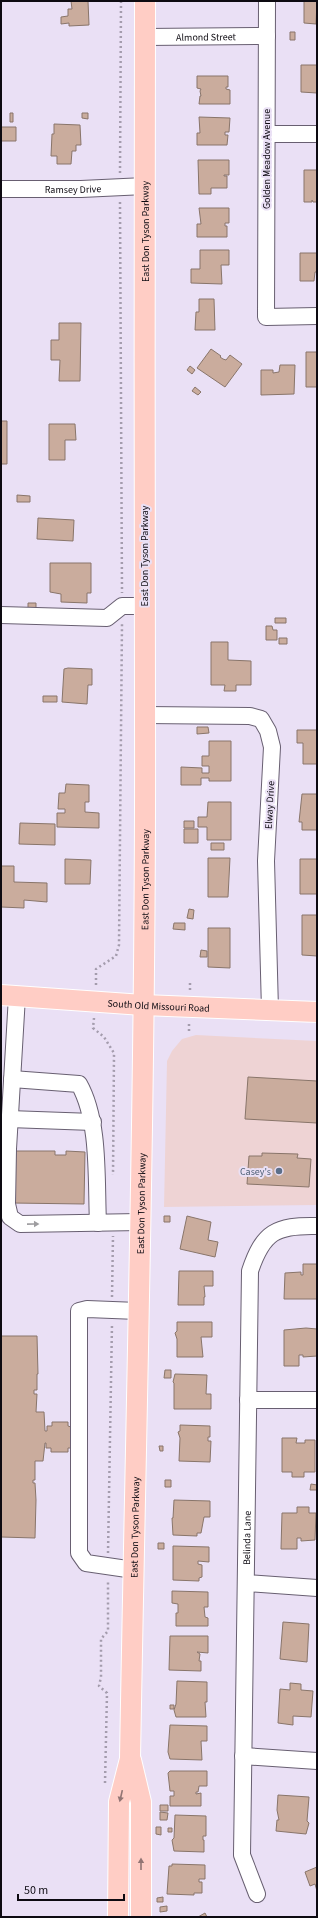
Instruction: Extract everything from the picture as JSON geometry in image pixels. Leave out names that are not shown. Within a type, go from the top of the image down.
[{"type":"main road","name":"East Don Tyson Parkway","points":[[118,1917],[119,1802],[130,1758],[140,1222],[145,715],[145,1]]},
{"type":"main road","name":"South Old Missouri Road","points":[[9,996],[143,1005],[317,1012]]},
{"type":"main road","name":"East Don Tyson Parkway","points":[[130,1758],[141,1802],[141,1917]]},
{"type":"street","name":"Golden Meadow Avenue","points":[[267,1],[266,317],[317,316]]},
{"type":"street","name":"Almond Street","points":[[145,37],[267,36]]},
{"type":"street","points":[[267,134],[317,134]]},
{"type":"street","name":"Ramsey Drive","points":[[1,189],[82,189],[145,186]]},
{"type":"street","points":[[1,615],[107,618],[122,606],[144,606]]},
{"type":"street","name":"Elway Drive","points":[[145,715],[250,716],[261,719],[268,731],[272,748],[266,861],[270,1010]]},
{"type":"street","points":[[9,996],[12,1079],[7,1204],[10,1217],[20,1224],[140,1222]]},
{"type":"street","points":[[12,1079],[79,1084],[87,1098],[93,1122],[98,1223]]},
{"type":"street","points":[[10,1119],[93,1122]]},
{"type":"street","name":"Belinda Lane","points":[[257,1894],[242,1855],[250,1271],[256,1254],[264,1240],[278,1230],[298,1226],[317,1226]]},
{"type":"street","points":[[134,1570],[86,1563],[78,1553],[78,1311],[87,1309],[138,1311]]},
{"type":"street","points":[[248,1400],[317,1400]]},
{"type":"street","points":[[246,1583],[317,1588]]},
{"type":"street","points":[[243,1756],[317,1761]]},
{"type":"path","points":[[120,177],[121,1]]},
{"type":"path","points":[[120,200],[122,591]]},
{"type":"path","points":[[96,976],[96,969],[116,956],[119,945],[122,622]]},
{"type":"path","points":[[93,1024],[93,1028],[104,1037],[114,1053],[113,1181]]},
{"type":"path","points":[[112,1291],[113,1244]]},
{"type":"path","points":[[108,1548],[112,1328]]},
{"type":"path","points":[[105,1788],[107,1693],[99,1686],[101,1677],[101,1639],[108,1631],[108,1585]]},
{"type":"shaded area","points":[[196,1035],[317,1041],[317,1205],[164,1207],[167,1061],[172,1051],[182,1039]]},
{"type":"building","points":[[71,1],[88,1],[89,25],[69,26],[69,23],[61,24],[61,17],[68,16],[68,9],[72,9]]},
{"type":"building","points":[[304,1],[317,1],[316,24],[304,23]]},
{"type":"building","points":[[290,32],[295,32],[295,40],[290,40]]},
{"type":"building","points":[[301,65],[317,65],[317,93],[301,92]]},
{"type":"building","points":[[197,76],[228,76],[228,87],[226,87],[226,89],[230,90],[230,104],[199,104],[201,89],[197,88]]},
{"type":"building","points":[[10,113],[13,113],[13,122],[10,122]]},
{"type":"building","points":[[82,113],[88,113],[88,119],[82,118]]},
{"type":"building","points":[[199,117],[230,118],[229,132],[225,132],[225,135],[228,135],[227,145],[197,145],[197,133],[200,133]]},
{"type":"building","points":[[54,124],[80,125],[81,145],[76,145],[76,151],[72,151],[71,164],[57,164],[57,156],[51,156]]},
{"type":"building","points":[[1,127],[16,127],[16,141],[1,141]]},
{"type":"building","points":[[198,160],[229,160],[229,175],[224,175],[227,176],[227,188],[211,188],[211,194],[199,194]]},
{"type":"building","points":[[304,170],[317,170],[317,202],[313,202],[312,200],[312,202],[304,202]]},
{"type":"building","points":[[199,208],[229,208],[229,223],[225,223],[225,226],[227,226],[227,237],[197,237],[197,224],[201,224]]},
{"type":"building","points":[[200,250],[229,250],[229,265],[221,265],[222,284],[191,283],[191,269],[200,269]]},
{"type":"building","points":[[300,253],[317,253],[317,272],[315,272],[314,281],[300,281]]},
{"type":"building","points":[[199,299],[214,299],[215,330],[195,330],[196,312],[199,312]]},
{"type":"building","points":[[59,323],[81,323],[80,381],[59,381],[60,360],[51,360],[51,340],[59,340]]},
{"type":"building","points":[[211,349],[223,359],[226,360],[230,355],[242,364],[225,387],[197,368]]},
{"type":"building","points":[[306,352],[317,352],[317,387],[306,387]]},
{"type":"building","points":[[280,365],[295,365],[294,394],[261,395],[261,370],[273,370],[273,373],[279,372]]},
{"type":"building","points":[[190,366],[195,370],[192,374],[187,370]]},
{"type":"building","points":[[195,387],[201,392],[198,395],[192,391]]},
{"type":"building","points":[[1,421],[7,421],[7,464],[1,464]]},
{"type":"building","points":[[49,424],[75,424],[76,440],[65,440],[65,460],[49,460]]},
{"type":"building","points":[[17,495],[30,496],[30,502],[17,502]]},
{"type":"building","points":[[38,518],[74,520],[73,541],[37,539]]},
{"type":"building","points":[[50,563],[91,563],[91,593],[87,593],[87,603],[61,602],[61,594],[50,592]]},
{"type":"building","points":[[28,603],[36,603],[36,609],[28,608]]},
{"type":"building","points":[[275,618],[286,618],[286,623],[275,623]]},
{"type":"building","points":[[266,626],[272,626],[273,630],[277,630],[277,640],[266,640]]},
{"type":"building","points":[[279,638],[287,638],[287,644],[279,644]]},
{"type":"building","points":[[211,642],[228,642],[228,660],[251,661],[251,685],[236,685],[236,691],[224,691],[225,685],[211,685]]},
{"type":"building","points":[[64,669],[92,669],[92,685],[88,685],[87,704],[62,702]]},
{"type":"building","points":[[43,696],[57,696],[57,702],[43,702]]},
{"type":"building","points":[[197,727],[208,727],[209,733],[197,734]]},
{"type":"building","points":[[297,730],[317,730],[317,764],[303,764],[303,743],[297,743]]},
{"type":"building","points":[[209,741],[231,741],[231,781],[209,781],[209,778],[201,778],[201,785],[181,785],[181,767],[202,768],[202,773],[209,773],[209,766],[202,766],[202,756],[209,756]]},
{"type":"building","points":[[66,784],[89,785],[89,802],[85,802],[85,812],[99,813],[99,828],[57,827],[57,813],[65,813],[65,809],[58,809],[59,793],[65,793]]},
{"type":"building","points":[[302,794],[317,794],[317,830],[302,830],[302,822],[299,822]]},
{"type":"building","points":[[208,802],[231,802],[231,840],[207,840],[207,827],[198,827],[198,817],[207,817]]},
{"type":"building","points":[[184,821],[194,821],[194,828],[184,828]]},
{"type":"building","points":[[20,823],[55,824],[55,845],[19,844]]},
{"type":"building","points":[[184,829],[198,829],[198,843],[184,843]]},
{"type":"building","points":[[211,843],[224,843],[224,850],[211,850]]},
{"type":"building","points":[[208,858],[230,858],[228,897],[208,897]]},
{"type":"building","points":[[65,859],[91,860],[90,884],[65,884]]},
{"type":"building","points":[[300,859],[317,859],[317,894],[300,894]]},
{"type":"building","points":[[1,866],[14,866],[14,882],[47,883],[47,902],[24,900],[24,908],[1,907]]},
{"type":"building","points":[[189,909],[194,910],[193,919],[187,918]]},
{"type":"building","points":[[302,915],[317,915],[317,956],[302,955]]},
{"type":"building","points":[[174,923],[185,923],[185,930],[173,929]]},
{"type":"building","points":[[208,928],[230,928],[230,968],[208,967]]},
{"type":"building","points":[[201,950],[207,951],[207,957],[200,957]]},
{"type":"building","points":[[248,1077],[317,1081],[317,1123],[245,1119]]},
{"type":"building","points":[[13,1151],[55,1151],[55,1155],[66,1155],[66,1151],[85,1152],[84,1204],[12,1203]]},
{"type":"building","name":"Casey's","points":[[262,1153],[298,1154],[297,1158],[311,1159],[309,1187],[247,1184],[249,1156],[262,1156]]},
{"type":"building","points":[[164,1216],[170,1216],[170,1222],[164,1222]]},
{"type":"building","points":[[187,1216],[211,1222],[208,1240],[218,1242],[215,1257],[180,1249]]},
{"type":"building","points":[[303,1264],[317,1264],[317,1299],[284,1299],[285,1273],[301,1272],[301,1275],[303,1275]]},
{"type":"building","points":[[179,1271],[213,1271],[213,1286],[204,1286],[204,1305],[178,1305]]},
{"type":"building","points":[[177,1322],[212,1322],[212,1337],[201,1337],[203,1357],[177,1357],[177,1339],[175,1333],[177,1331]]},
{"type":"building","points":[[306,1328],[317,1329],[317,1356],[303,1357],[303,1355],[299,1355],[299,1366],[284,1366],[284,1330]]},
{"type":"building","points":[[1,1336],[37,1336],[38,1374],[37,1390],[34,1390],[34,1394],[37,1394],[36,1412],[44,1412],[45,1431],[47,1431],[47,1426],[52,1426],[52,1422],[68,1422],[68,1426],[71,1427],[71,1448],[68,1448],[68,1452],[51,1452],[51,1448],[46,1448],[45,1443],[43,1461],[35,1461],[35,1480],[33,1480],[33,1483],[35,1483],[36,1500],[35,1538],[1,1537]]},
{"type":"building","points":[[165,1370],[171,1370],[171,1378],[164,1378]]},
{"type":"building","points":[[175,1374],[207,1375],[206,1394],[211,1394],[211,1409],[174,1409],[173,1382]]},
{"type":"building","points":[[180,1425],[210,1426],[210,1437],[208,1437],[208,1441],[211,1441],[210,1462],[179,1461],[180,1438],[178,1432],[180,1431]]},
{"type":"building","points":[[282,1438],[297,1438],[296,1443],[305,1443],[305,1440],[315,1440],[315,1472],[304,1472],[304,1477],[292,1477],[292,1472],[282,1472]]},
{"type":"building","points":[[159,1446],[163,1446],[163,1451],[160,1451]]},
{"type":"building","points":[[165,1480],[171,1480],[171,1487],[165,1487]]},
{"type":"building","points":[[311,1484],[317,1485],[317,1490],[310,1490]]},
{"type":"building","points":[[174,1500],[210,1501],[210,1517],[204,1517],[201,1533],[197,1533],[197,1536],[173,1535],[172,1518]]},
{"type":"building","points":[[297,1507],[309,1507],[309,1513],[316,1513],[315,1540],[301,1541],[301,1538],[297,1538],[297,1549],[281,1549],[282,1513],[297,1513]]},
{"type":"building","points":[[158,1543],[164,1543],[164,1549],[158,1549]]},
{"type":"building","points":[[173,1546],[209,1547],[209,1562],[198,1561],[198,1564],[202,1565],[202,1577],[199,1578],[199,1581],[173,1580]]},
{"type":"building","points":[[172,1591],[208,1592],[208,1607],[204,1607],[205,1617],[208,1618],[208,1626],[176,1626],[178,1604],[172,1603]]},
{"type":"building","points":[[283,1622],[309,1624],[307,1662],[280,1659]]},
{"type":"building","points":[[170,1636],[208,1636],[208,1653],[197,1652],[200,1654],[199,1661],[201,1661],[201,1671],[169,1670]]},
{"type":"building","points":[[177,1681],[207,1682],[207,1702],[205,1702],[206,1717],[176,1717],[174,1710],[176,1704]]},
{"type":"building","points":[[290,1683],[301,1684],[301,1690],[313,1691],[311,1717],[293,1716],[293,1725],[278,1723],[280,1689],[290,1690]]},
{"type":"building","points":[[170,1705],[174,1705],[174,1709],[170,1709]]},
{"type":"building","points":[[170,1725],[207,1726],[207,1741],[201,1741],[202,1760],[170,1759],[168,1752]]},
{"type":"building","points":[[170,1771],[207,1771],[207,1786],[199,1786],[198,1792],[196,1792],[196,1794],[201,1793],[201,1806],[170,1806],[170,1796],[174,1796],[174,1791],[170,1791],[168,1773]]},
{"type":"building","points":[[278,1795],[309,1797],[307,1821],[309,1823],[306,1834],[276,1831],[277,1820],[279,1820],[277,1810]]},
{"type":"building","points":[[160,1805],[168,1805],[168,1811],[160,1811]]},
{"type":"building","points":[[160,1812],[168,1813],[167,1820],[160,1820]]},
{"type":"building","points":[[175,1815],[206,1816],[206,1836],[203,1836],[204,1852],[174,1851],[172,1840],[174,1838]]},
{"type":"building","points":[[156,1827],[161,1827],[161,1835],[156,1834]]},
{"type":"building","points":[[168,1828],[172,1828],[172,1832],[168,1832]]},
{"type":"building","points":[[172,1864],[205,1865],[205,1879],[199,1879],[199,1882],[202,1882],[202,1893],[194,1893],[194,1895],[167,1894],[169,1866],[172,1866]]},
{"type":"building","points":[[317,1867],[317,1891],[315,1884],[310,1886],[305,1872]]},
{"type":"building","points":[[163,1897],[163,1902],[157,1902],[157,1898]]},
{"type":"building","points":[[167,1906],[167,1911],[160,1912],[160,1907]]},
{"type":"building","points":[[205,1913],[207,1917],[198,1917]]},
{"type":"place","name":"Casey's","points":[[279,1171]]}]
